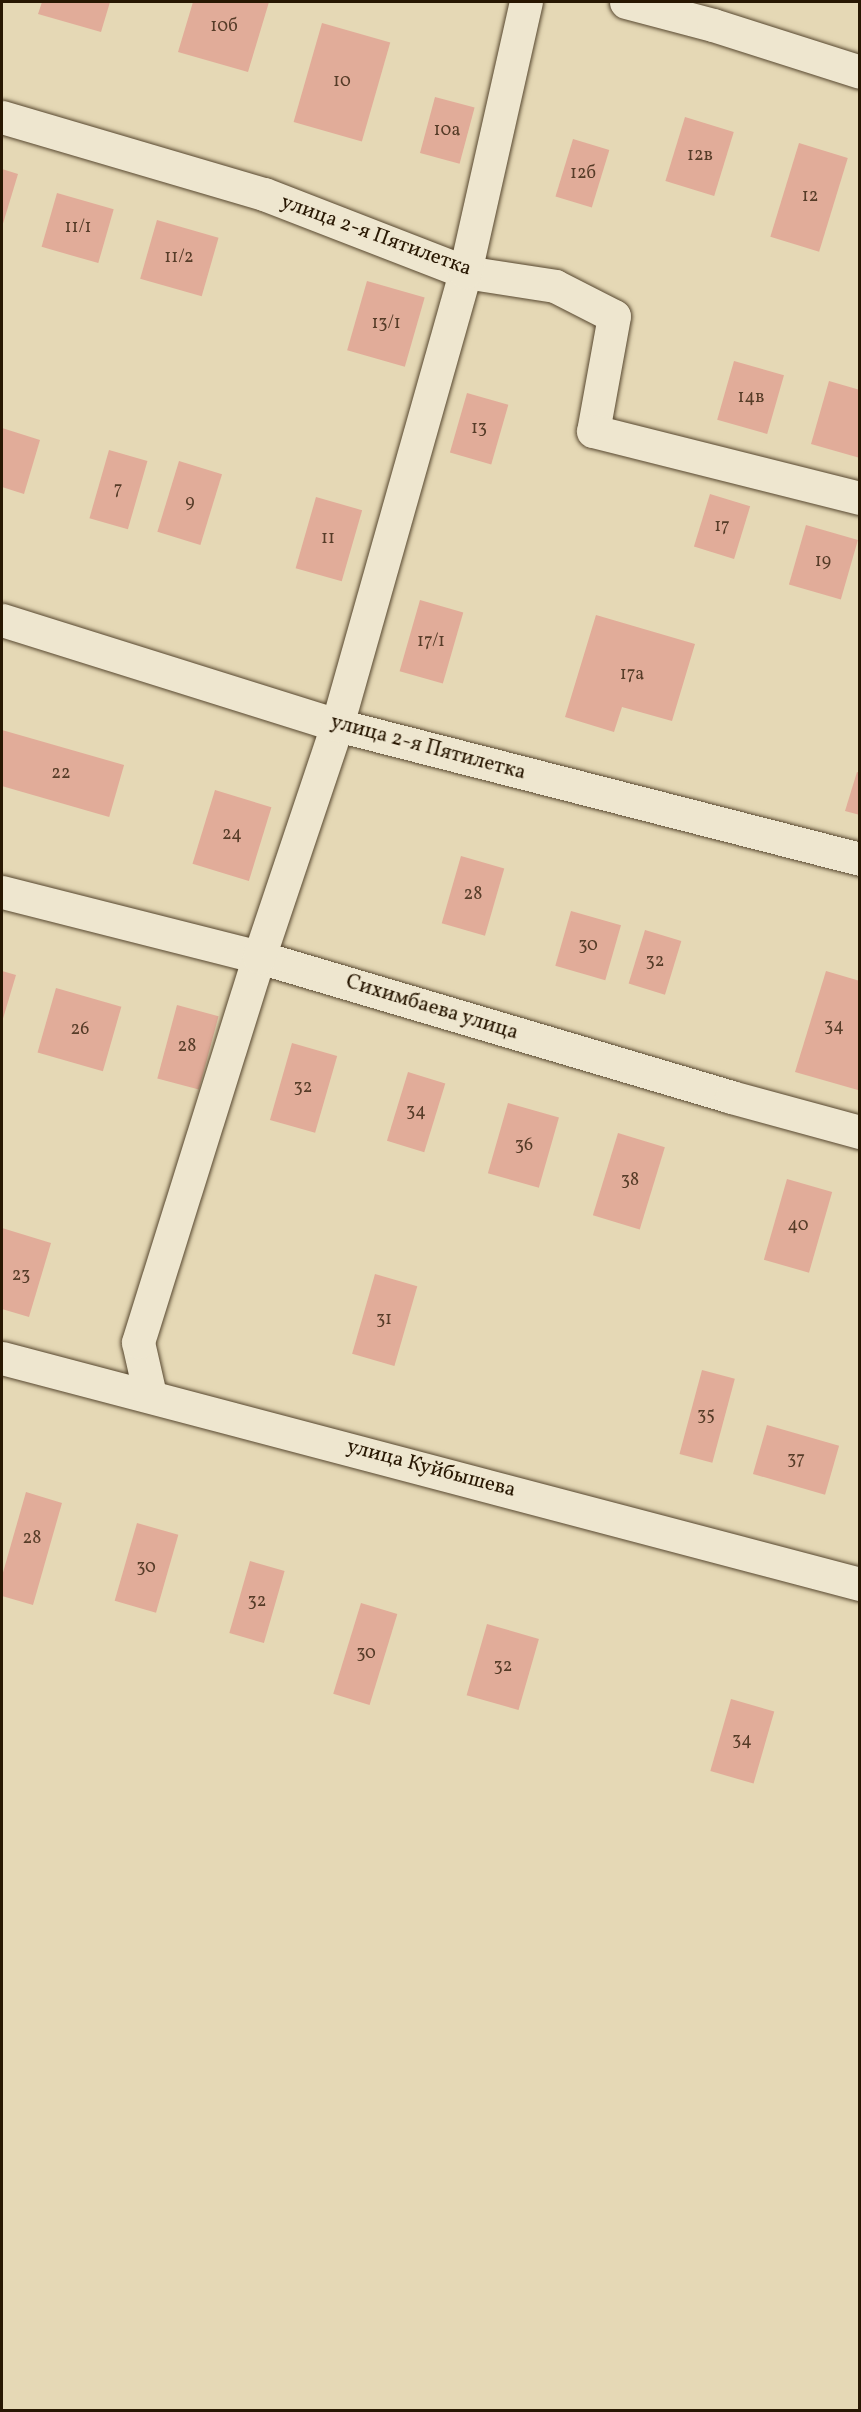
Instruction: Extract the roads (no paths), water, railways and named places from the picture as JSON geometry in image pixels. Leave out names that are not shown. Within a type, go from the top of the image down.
[{"type":"street","points":[[150,1395],[138,1342],[260,957],[337,725],[465,272],[526,2]]},
{"type":"street","points":[[626,2],[712,25],[860,72]]},
{"type":"street","name":"улица 2-я Пятилетка","points":[[2,117],[264,194],[465,272],[555,286],[614,316],[593,431],[860,498]]},
{"type":"street","name":"улица 2-я Пятилетка","points":[[2,620],[337,725],[860,859]]},
{"type":"street","name":"Сихимбаева улица","points":[[2,892],[260,957],[731,1097],[860,1132]]},
{"type":"street","name":"улица Куйбышева","points":[[2,1358],[150,1395],[860,1584]]}]
